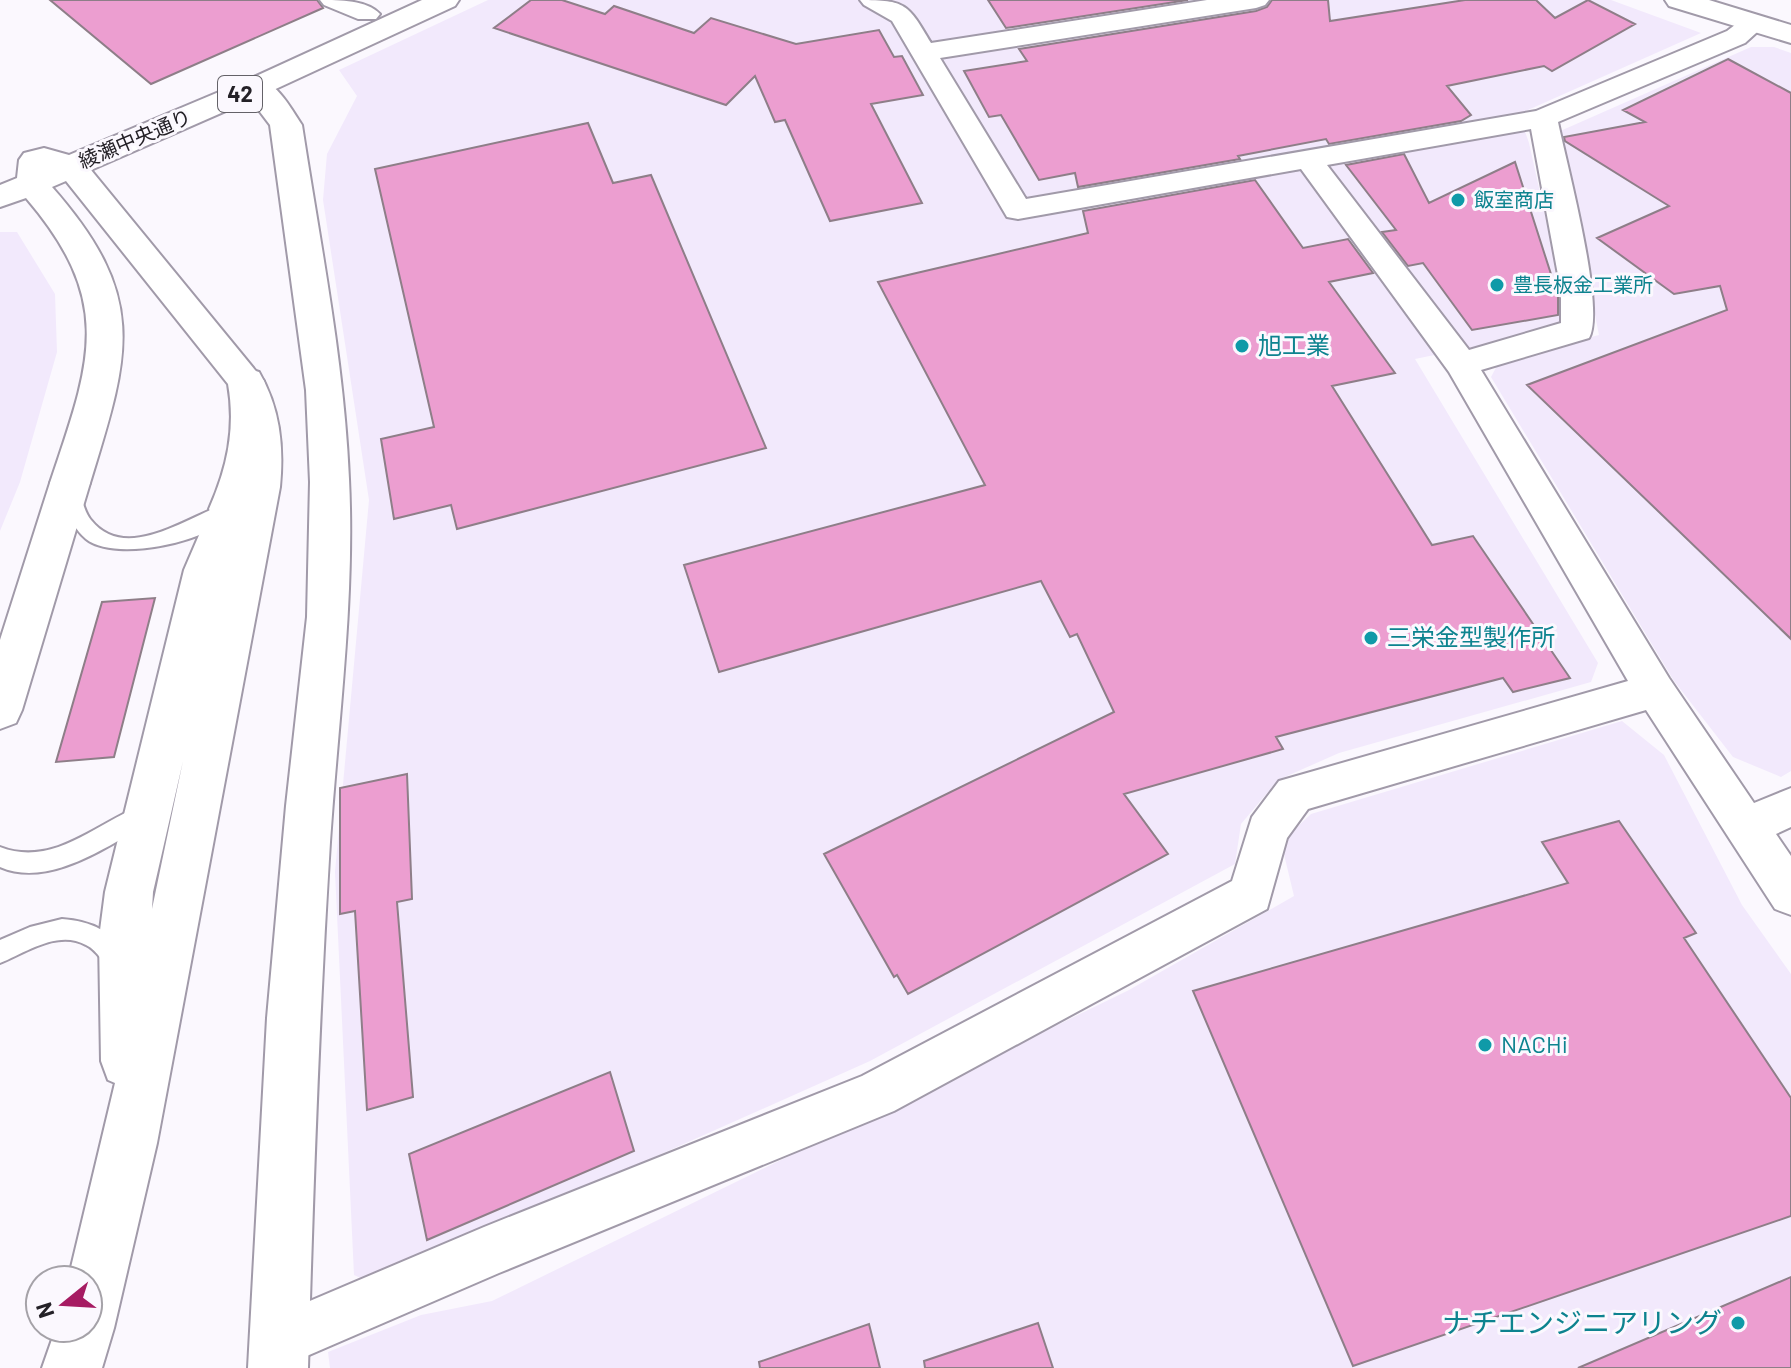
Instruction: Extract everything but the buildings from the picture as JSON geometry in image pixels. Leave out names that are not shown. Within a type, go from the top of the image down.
[{"type":"main road","name":"綾瀬中央通り","points":[[0,197],[36,168],[396,0]]},
{"type":"main road","name":"綾瀬中央通り","points":[[36,168],[256,87],[445,0]]},
{"type":"main road","points":[[1679,0],[1791,34]]},
{"type":"main road","points":[[256,87],[286,125],[325,390],[330,482],[328,617],[294,1003],[277,1355]]},
{"type":"main road","points":[[36,168],[246,381],[263,428],[265,454],[130,1143],[101,1264]]},
{"type":"main road","points":[[0,710],[101,374],[105,337],[96,275],[36,168]]},
{"type":"main road","points":[[130,1143],[124,938],[129,892],[205,570],[240,482],[252,431],[252,406],[246,381]]},
{"type":"main road","points":[[72,1368],[80,1344]]},
{"type":"street","points":[[333,0],[367,14]]},
{"type":"street","points":[[873,0],[902,16],[1018,210],[1543,118],[1736,37],[1753,24]]},
{"type":"street","points":[[925,52],[1256,0]]},
{"type":"street","points":[[1461,364],[1577,330],[1577,291],[1543,118]]},
{"type":"street","points":[[1308,159],[1461,364],[1655,690],[1791,894]]},
{"type":"street","points":[[277,1355],[484,1253],[877,1094],[1251,894],[1267,831],[1294,794],[1655,690]]},
{"type":"street","points":[[1748,826],[1791,807]]},
{"type":"lane","points":[[70,483],[74,510],[84,528],[101,540],[112,542],[150,542],[178,535],[229,509]]},
{"type":"lane","points":[[0,857],[8,863],[36,863],[65,855],[199,788]]},
{"type":"lane","points":[[0,952],[56,929],[75,929],[98,937],[113,955],[125,983]]},
{"type":"shaded area","points":[[488,0],[1611,0],[1701,33],[1519,114],[1529,143],[1569,322],[1560,329],[1415,359],[1598,663],[1591,682],[1339,753],[1278,780],[1241,824],[1235,864],[870,1061],[372,1283],[354,1275],[335,872],[369,500],[323,200],[327,154],[357,96],[339,70]]},
{"type":"shaded area","points":[[1751,47],[1774,47],[1791,53],[1791,771],[1781,777],[1733,757],[1674,681],[1491,377],[1500,360],[1599,335],[1558,132]]},
{"type":"shaded area","points":[[0,232],[17,232],[55,294],[57,352],[20,482],[0,531]]},
{"type":"shaded area","points":[[1622,721],[1664,755],[1742,905],[1791,974],[1791,1368],[330,1368],[328,1352],[421,1315],[492,1301],[1129,990],[1294,896],[1281,842],[1311,814]]},
{"type":"place","name":"飯室商店","points":[[1458,200]]},
{"type":"place","name":"豊長板金工業所","points":[[1497,285]]},
{"type":"place","name":"旭工業","points":[[1242,346]]},
{"type":"place","name":"三栄金型製作所","points":[[1371,638]]},
{"type":"place","name":"NACHi","points":[[1485,1045]]},
{"type":"place","name":"ナチエンジニアリング","points":[[1738,1323]]}]
